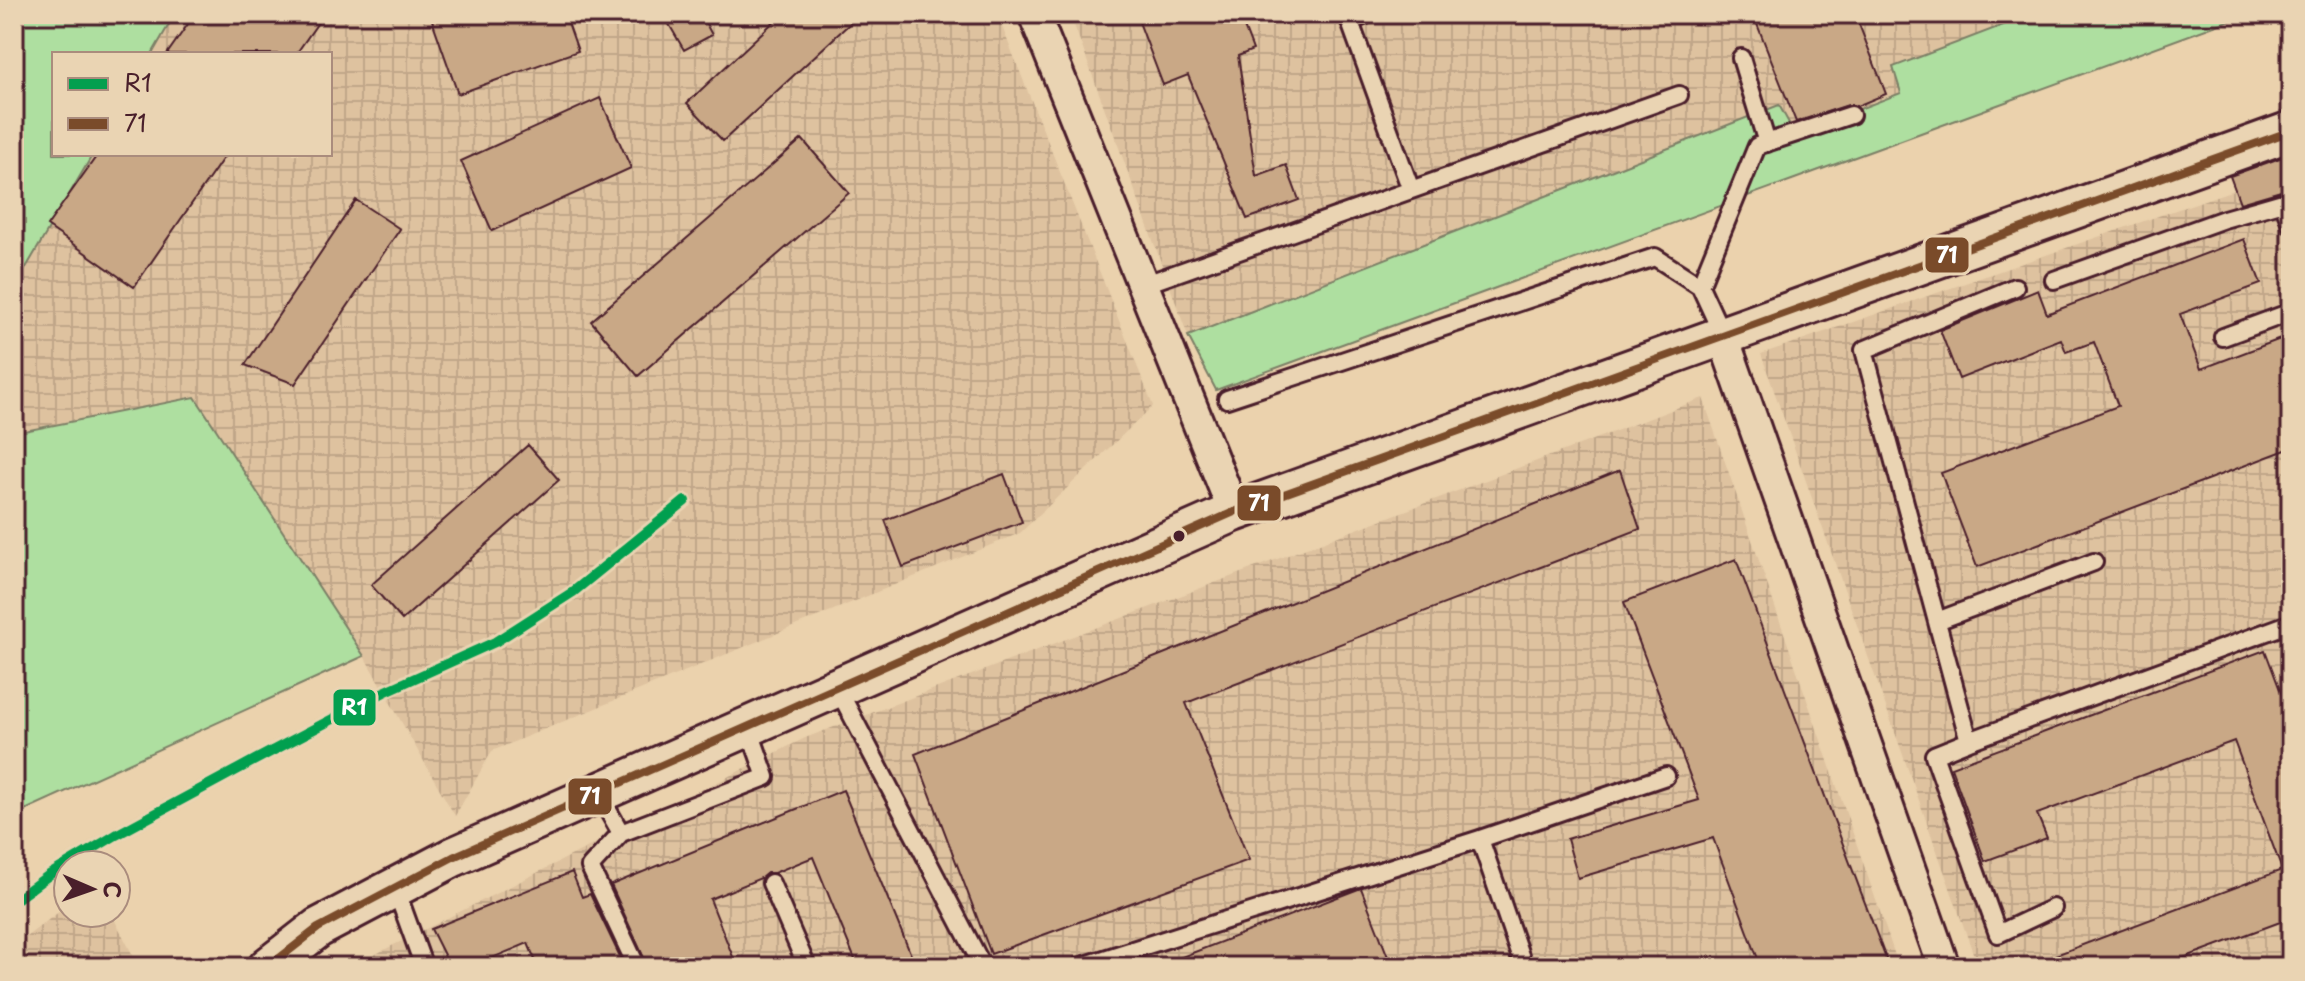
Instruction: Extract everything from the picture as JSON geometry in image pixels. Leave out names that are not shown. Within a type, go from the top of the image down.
[{"type":"street","points":[[1034,14],[1234,512]]},
{"type":"street","points":[[268,967],[318,928],[453,857],[1234,512],[2291,131]]},
{"type":"street","points":[[1723,337],[1944,967]]},
{"type":"lane","points":[[1368,14],[1350,22],[1411,190]]},
{"type":"lane","points":[[1741,58],[1767,143]]},
{"type":"lane","points":[[1143,285],[1679,95]]},
{"type":"lane","points":[[1700,286],[1757,146],[1851,115]]},
{"type":"lane","points":[[2054,280],[2224,219],[2283,202],[2291,224]]},
{"type":"lane","points":[[1227,399],[1655,257],[1700,286],[1723,337]]},
{"type":"lane","points":[[1969,741],[1864,350],[2015,287]]},
{"type":"lane","points":[[2223,337],[2291,312]]},
{"type":"lane","points":[[1937,621],[2094,562]]},
{"type":"lane","points":[[2053,908],[1998,934],[1934,755],[2291,623]]},
{"type":"lane","points":[[837,687],[983,967]]},
{"type":"lane","points":[[637,967],[590,867],[621,833],[766,777],[748,726]]},
{"type":"lane","points":[[1079,967],[1666,776]]},
{"type":"lane","points":[[598,792],[621,833]]},
{"type":"lane","points":[[1480,839],[1524,967]]},
{"type":"lane","points":[[771,883],[807,967]]},
{"type":"lane","points":[[395,887],[424,967]]},
{"type":"shaded area","points":[[174,14],[997,14],[1153,406],[1020,533],[492,751],[455,816],[364,656],[195,397],[14,432],[14,286],[90,156],[332,156],[332,52],[151,52]]},
{"type":"shaded area","points":[[1070,14],[2032,14],[1893,67],[1901,93],[1794,135],[1778,105],[1188,336]]},
{"type":"shaded area","points":[[2291,170],[2291,967],[1978,967],[1761,354]]},
{"type":"shaded area","points":[[1703,398],[1899,967],[350,967],[805,738]]},
{"type":"shaded area","points":[[52,917],[52,929],[119,929],[139,967],[14,967],[14,946]]},
{"type":"green space","points":[[14,14],[175,14],[153,52],[52,52],[52,156],[92,156],[14,288]]},
{"type":"green space","points":[[2032,14],[2247,14],[1216,390],[1188,336],[1779,105],[1795,134],[1901,93],[1893,67]]},
{"type":"green space","points":[[195,397],[364,656],[14,815],[14,433]]},
{"type":"building","points":[[195,14],[324,14],[297,52],[168,52]]},
{"type":"building","points":[[447,14],[565,14],[578,51],[458,94],[432,20]]},
{"type":"building","points":[[663,14],[701,14],[712,35],[684,50]]},
{"type":"building","points":[[782,14],[860,14],[723,141],[687,103]]},
{"type":"building","points":[[1136,14],[1239,14],[1253,50],[1238,56],[1256,176],[1286,165],[1299,200],[1247,219],[1188,75],[1163,85]]},
{"type":"building","points":[[1783,14],[1855,14],[1886,94],[1857,106],[1848,105],[1796,122],[1757,24]]},
{"type":"building","points":[[600,98],[631,168],[492,231],[461,161]]},
{"type":"building","points":[[802,139],[849,193],[638,376],[591,321]]},
{"type":"building","points":[[2291,154],[2291,188],[2240,203],[2230,176]]},
{"type":"building","points":[[97,156],[225,156],[134,287],[47,226]]},
{"type":"building","points":[[356,200],[400,229],[295,384],[245,365]]},
{"type":"building","points":[[2244,239],[2261,284],[2180,314],[2201,369],[2291,335],[2291,448],[1977,567],[1941,473],[2118,406],[2094,342],[2066,352],[2061,339],[1959,379],[1940,330],[2038,290],[2047,314]]},
{"type":"building","points":[[528,445],[559,480],[402,620],[371,585]]},
{"type":"building","points":[[1620,470],[1640,529],[1186,703],[1249,860],[991,954],[915,754]]},
{"type":"building","points":[[1004,474],[1022,522],[903,567],[885,520]]},
{"type":"building","points":[[1736,559],[1889,967],[1761,967],[1713,838],[1578,878],[1567,839],[1699,800],[1624,602]]},
{"type":"building","points":[[2265,650],[2291,719],[2291,918],[2159,967],[2030,967],[2282,870],[2234,741],[2037,814],[2047,838],[1985,861],[1951,767]]},
{"type":"building","points":[[843,790],[916,967],[858,967],[813,857],[767,873],[710,899],[737,967],[648,967],[611,885]]},
{"type":"building","points":[[572,872],[582,897],[590,894],[625,967],[538,967],[528,943],[471,967],[450,967],[431,929]]},
{"type":"building","points":[[1361,888],[1392,967],[1161,967],[1161,965]]},
{"type":"transit line","name":"71","points":[[268,967],[318,928],[453,857],[1234,512],[2291,131]]},
{"type":"transit line","name":"R1","points":[[14,901],[49,875],[116,835],[255,760],[384,692],[495,642],[573,592],[685,501]]}]
